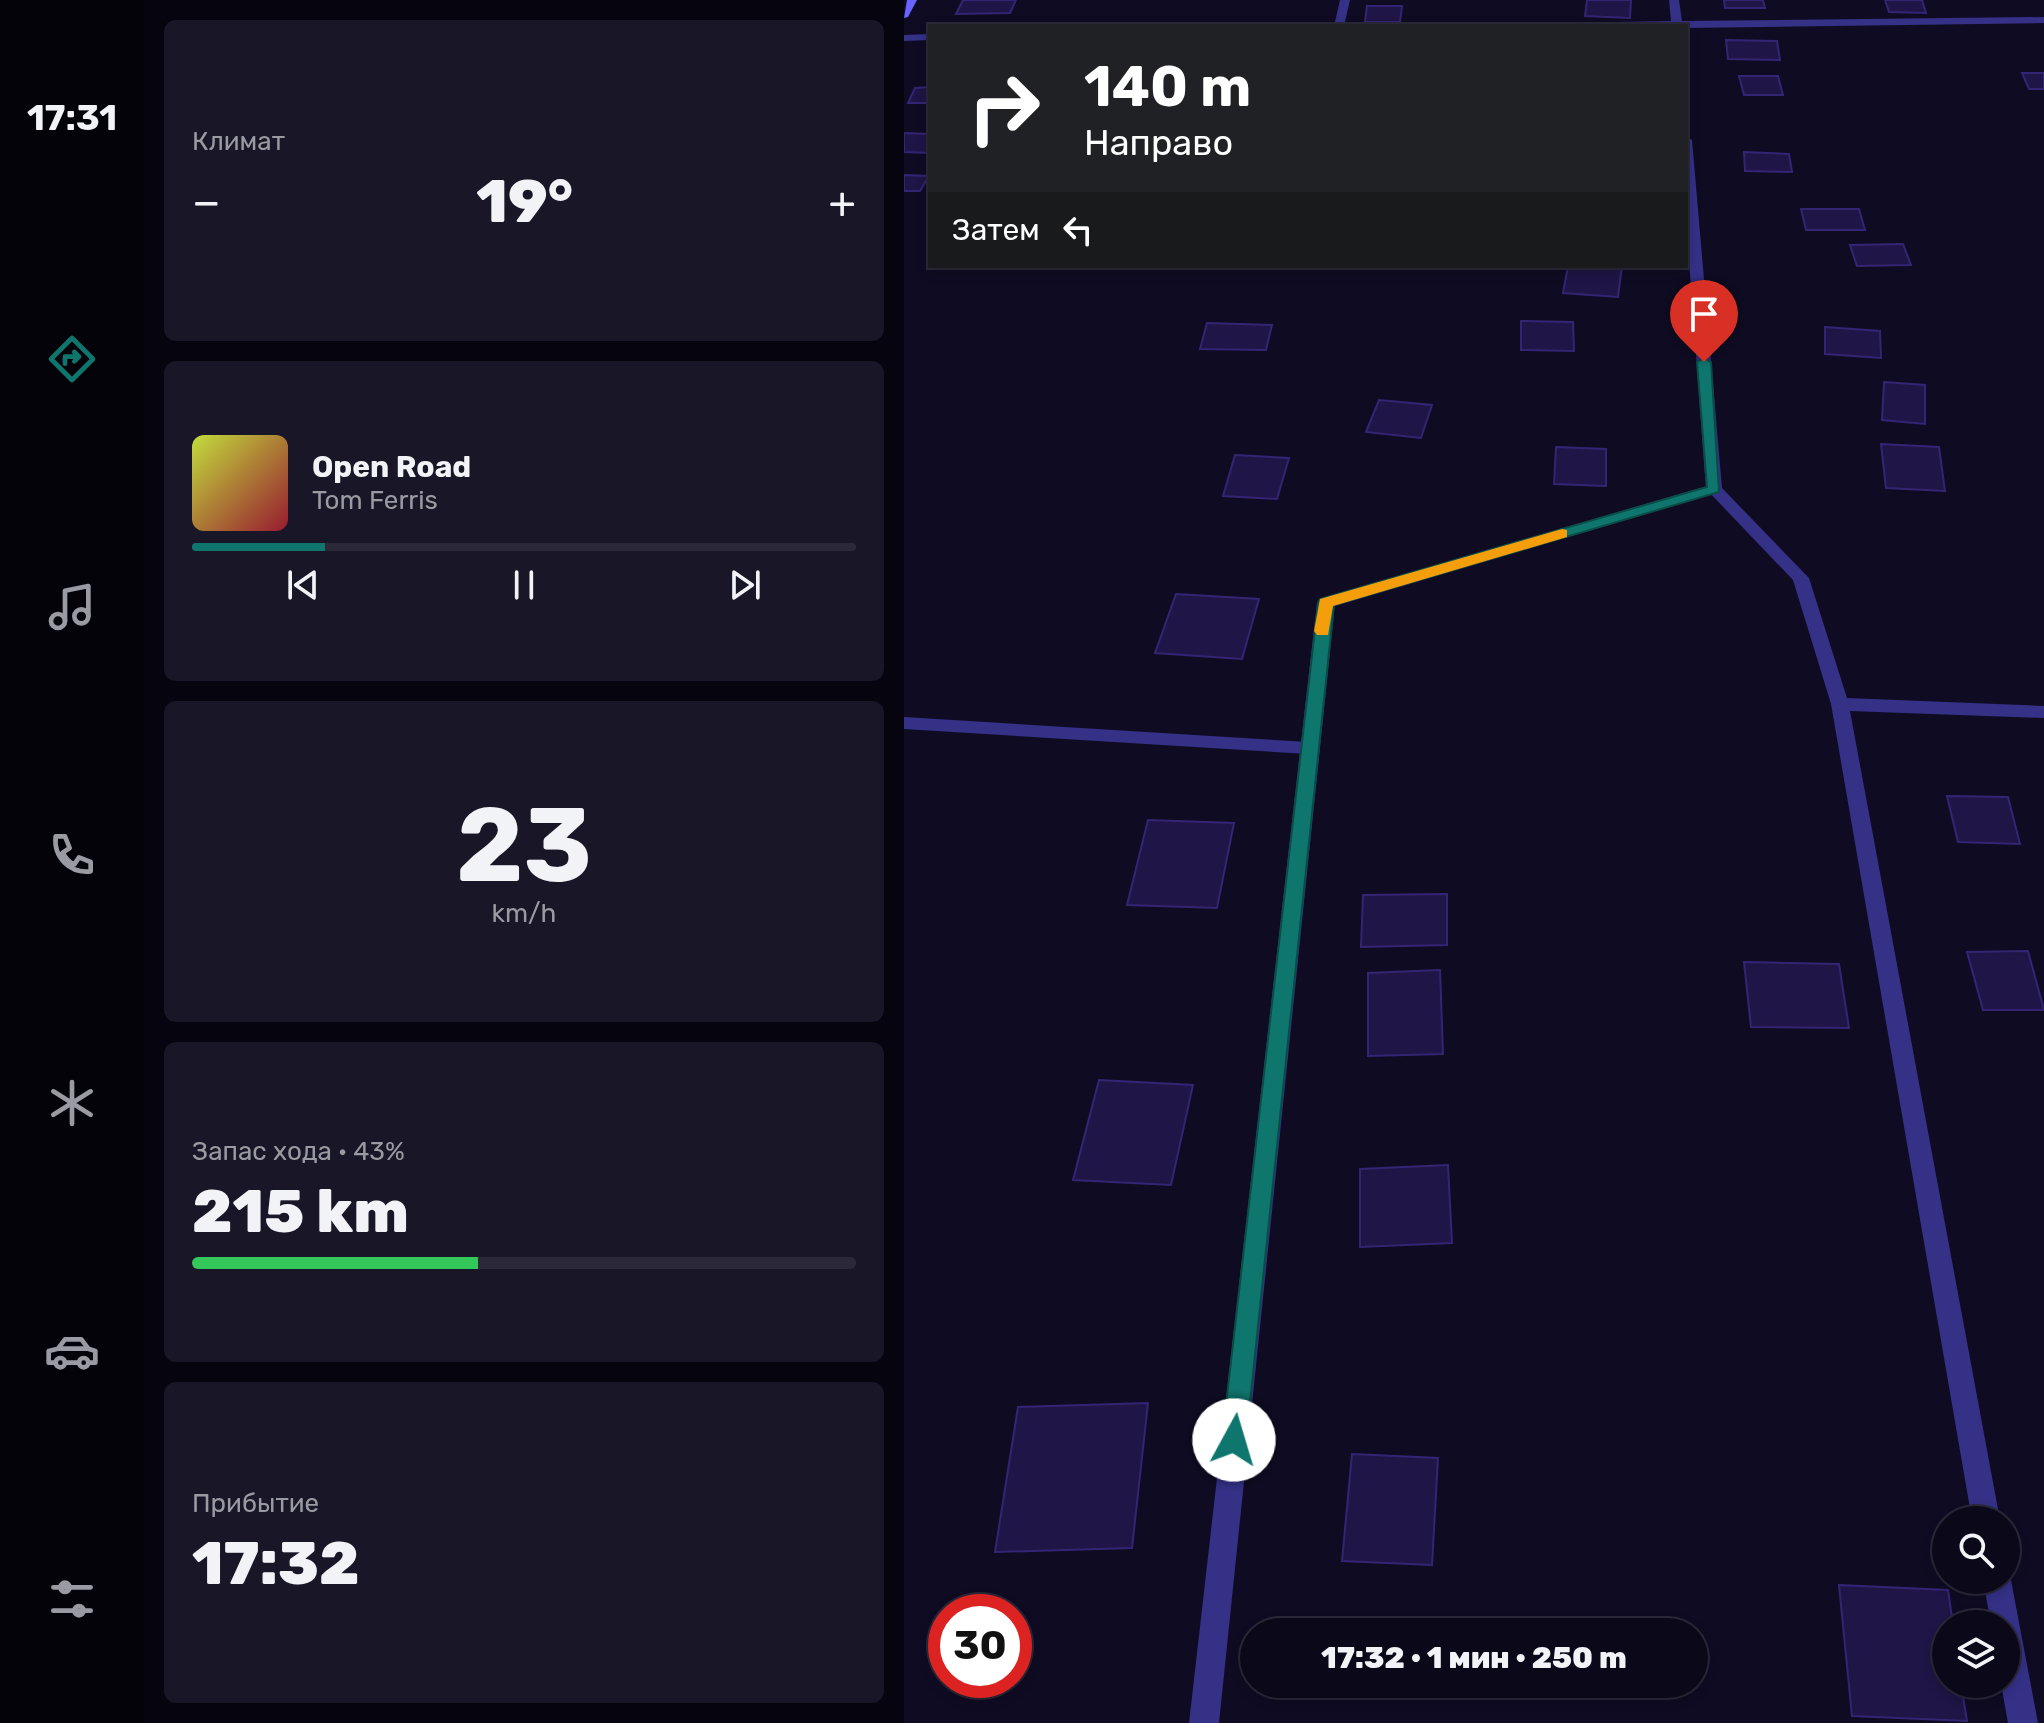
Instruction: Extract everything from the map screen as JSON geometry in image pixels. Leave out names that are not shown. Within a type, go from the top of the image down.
[{"type":"main road","points":[[904,15],[912,0]]},
{"type":"street","points":[[1339,24],[1345,0]]},
{"type":"street","points":[[1674,0],[1677,24]]},
{"type":"street","points":[[1688,25],[2044,20]]},
{"type":"street","points":[[904,38],[928,37]]},
{"type":"street","points":[[1688,165],[1714,489],[1801,578],[1840,704],[1983,1506]]},
{"type":"street","points":[[1204,1723],[1326,603],[1714,489]]},
{"type":"street","points":[[1840,704],[2044,712]]},
{"type":"street","points":[[904,723],[1308,748]]},
{"type":"street","points":[[2018,1698],[2023,1723]]},
{"type":"building","points":[[963,0],[1016,0],[1010,13],[956,14]]},
{"type":"building","points":[[1587,0],[1631,0],[1630,18],[1585,16]]},
{"type":"building","points":[[1724,0],[1763,0],[1765,8],[1725,8]]},
{"type":"building","points":[[1885,0],[1922,0],[1926,13],[1889,12]]},
{"type":"building","points":[[1367,6],[1402,6],[1400,22],[1365,22]]},
{"type":"building","points":[[1726,40],[1777,41],[1780,60],[1728,59]]},
{"type":"building","points":[[2022,73],[2044,73],[2044,89],[2029,89]]},
{"type":"building","points":[[1739,76],[1778,76],[1783,95],[1744,95]]},
{"type":"building","points":[[928,87],[928,103],[908,103],[915,88]]},
{"type":"building","points":[[904,133],[928,134],[928,153],[904,152]]},
{"type":"building","points":[[1744,152],[1789,154],[1792,172],[1745,171]]},
{"type":"building","points":[[904,175],[928,176],[920,191],[904,191]]},
{"type":"building","points":[[1801,209],[1859,209],[1865,230],[1806,230]]},
{"type":"building","points":[[1903,244],[1911,265],[1857,266],[1850,245]]},
{"type":"building","points":[[1568,268],[1622,268],[1618,297],[1563,293]]},
{"type":"building","points":[[1521,321],[1573,322],[1574,351],[1521,350]]},
{"type":"building","points":[[1207,323],[1272,325],[1266,350],[1200,349]]},
{"type":"building","points":[[1825,327],[1880,331],[1881,358],[1825,354]]},
{"type":"building","points":[[1884,382],[1925,385],[1925,424],[1882,420]]},
{"type":"building","points":[[1379,400],[1432,405],[1421,438],[1366,432]]},
{"type":"building","points":[[1881,444],[1939,447],[1945,491],[1886,488]]},
{"type":"building","points":[[1556,447],[1606,449],[1606,486],[1554,484]]},
{"type":"building","points":[[1235,455],[1289,458],[1277,499],[1223,496]]},
{"type":"building","points":[[1176,594],[1259,599],[1242,659],[1155,653]]},
{"type":"building","points":[[1947,796],[2008,797],[2020,844],[1958,842]]},
{"type":"building","points":[[1148,820],[1234,823],[1217,908],[1127,905]]},
{"type":"building","points":[[1447,894],[1447,945],[1361,947],[1363,895]]},
{"type":"building","points":[[2028,951],[2044,1010],[1983,1010],[1967,952]]},
{"type":"building","points":[[1744,962],[1839,964],[1849,1028],[1751,1027]]},
{"type":"building","points":[[1440,970],[1443,1054],[1368,1056],[1368,973]]},
{"type":"building","points":[[1099,1080],[1193,1085],[1171,1185],[1073,1180]]},
{"type":"building","points":[[1448,1165],[1452,1243],[1360,1247],[1360,1169]]},
{"type":"building","points":[[1148,1403],[1132,1548],[995,1552],[1018,1407]]},
{"type":"building","points":[[1352,1454],[1438,1458],[1432,1565],[1342,1561]]},
{"type":"building","points":[[1839,1585],[1932,1589],[1932,1594],[1949,1594],[1951,1610],[1932,1610],[1932,1698],[1963,1698],[1967,1721],[1852,1716]]},
{"type":"slow traffic","points":[[1322,631],[1326,603],[1562,534]]},
{"type":"route","points":[[1234,1440],[1326,603],[1714,489],[1704,362]]}]
